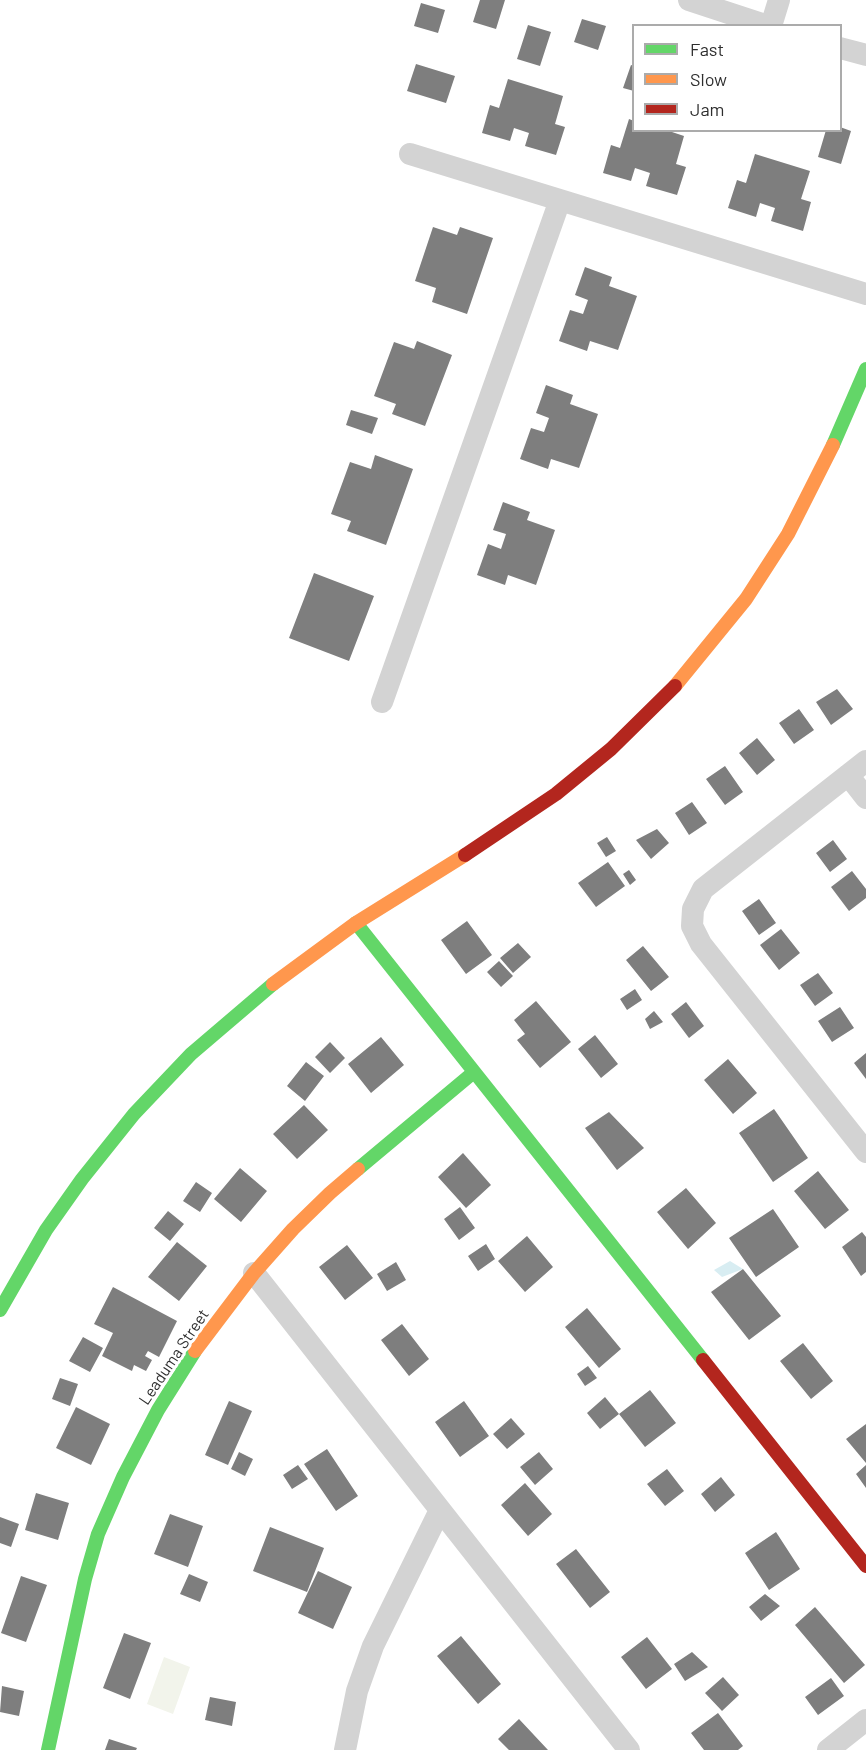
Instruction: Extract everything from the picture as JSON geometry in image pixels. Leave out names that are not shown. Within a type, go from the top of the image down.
[{"type":"street","points":[[689,0],[764,24]]},
{"type":"street","points":[[771,24],[779,0]]},
{"type":"street","points":[[842,49],[866,55]]},
{"type":"street","points":[[410,153],[866,294]]},
{"type":"street","points":[[382,702],[560,200]]},
{"type":"street","points":[[0,1310],[46,1230],[82,1179],[134,1114],[191,1054],[273,984],[356,924],[490,840],[556,794],[611,749],[676,685],[746,599],[788,534],[824,465],[866,369]]},
{"type":"street","points":[[866,761],[703,889],[693,909],[692,926],[701,944],[866,1152]]},
{"type":"street","points":[[848,775],[866,798]]},
{"type":"street","points":[[356,924],[866,1566]]},
{"type":"street","name":"Leaduma Street","points":[[48,1750],[85,1579],[98,1534],[119,1486],[158,1410],[203,1339],[254,1273],[293,1229],[330,1193],[474,1072]]},
{"type":"street","points":[[254,1273],[629,1750]]},
{"type":"street","points":[[345,1750],[357,1691],[373,1646],[440,1510]]},
{"type":"street","points":[[828,1750],[866,1720]]},
{"type":"shaded area","points":[[730,1261],[743,1269],[722,1277],[714,1270]]},
{"type":"shaded area","points":[[164,1657],[190,1667],[173,1714],[147,1704]]},
{"type":"building","points":[[480,0],[505,0],[496,29],[473,22]]},
{"type":"building","points":[[421,3],[445,10],[438,33],[414,26]]},
{"type":"building","points":[[582,19],[606,26],[598,50],[574,42]]},
{"type":"building","points":[[528,25],[551,32],[540,66],[517,59]]},
{"type":"building","points":[[416,64],[455,76],[446,103],[407,91]]},
{"type":"building","points":[[631,65],[632,65],[632,90],[623,88]]},
{"type":"building","points":[[508,79],[563,96],[555,124],[565,127],[556,155],[525,146],[529,133],[514,128],[510,141],[482,133],[490,105],[499,108]]},
{"type":"building","points":[[629,119],[632,120],[632,132],[672,132],[684,136],[676,164],[686,167],[677,195],[646,186],[650,173],[635,168],[631,181],[603,173],[611,145],[620,148]]},
{"type":"building","points":[[842,128],[851,131],[841,164],[818,157],[825,132],[842,132]]},
{"type":"building","points":[[755,154],[810,171],[801,199],[811,202],[803,231],[771,221],[775,208],[760,203],[756,217],[728,208],[737,180],[746,183]]},
{"type":"building","points":[[433,227],[457,235],[460,227],[493,238],[467,314],[432,302],[436,288],[415,281]]},
{"type":"building","points":[[585,267],[612,277],[609,286],[637,296],[618,350],[590,341],[587,351],[559,341],[570,310],[583,314],[588,300],[575,295]]},
{"type":"building","points":[[417,341],[452,355],[425,426],[392,414],[396,404],[374,396],[394,342],[414,349]]},
{"type":"building","points":[[546,385],[573,395],[570,404],[598,414],[579,468],[551,459],[548,469],[520,459],[531,428],[544,432],[549,418],[536,413]]},
{"type":"building","points":[[351,410],[378,418],[372,434],[346,425]]},
{"type":"building","points":[[375,455],[413,469],[386,545],[347,531],[351,521],[331,514],[350,462],[371,469]]},
{"type":"building","points":[[503,502],[530,512],[527,520],[555,530],[536,585],[508,575],[505,585],[477,575],[488,544],[501,549],[506,534],[493,530]]},
{"type":"building","points":[[314,573],[374,596],[349,661],[289,638]]},
{"type":"building","points":[[837,689],[853,709],[831,725],[816,702]]},
{"type":"building","points":[[799,709],[814,730],[794,744],[779,723]]},
{"type":"building","points":[[757,738],[775,760],[757,775],[739,753]]},
{"type":"building","points":[[725,766],[743,792],[725,805],[706,779]]},
{"type":"building","points":[[692,802],[707,823],[689,835],[675,813]]},
{"type":"building","points":[[657,829],[669,843],[651,859],[636,840]]},
{"type":"building","points":[[607,837],[616,851],[606,857],[597,843]]},
{"type":"building","points":[[833,840],[847,859],[830,872],[816,853]]},
{"type":"building","points":[[608,862],[625,886],[596,907],[578,883]]},
{"type":"building","points":[[629,870],[636,880],[630,885],[623,874]]},
{"type":"building","points":[[852,871],[866,889],[866,898],[849,911],[831,887]]},
{"type":"building","points":[[759,899],[776,923],[759,935],[742,911]]},
{"type":"building","points":[[467,921],[492,955],[466,974],[441,940]]},
{"type":"building","points":[[781,929],[800,953],[779,970],[760,945]]},
{"type":"building","points":[[518,943],[531,957],[513,973],[500,958]]},
{"type":"building","points":[[643,946],[669,977],[651,991],[626,960]]},
{"type":"building","points":[[499,961],[513,976],[501,987],[487,972]]},
{"type":"building","points":[[818,973],[833,993],[815,1006],[800,985]]},
{"type":"building","points":[[635,989],[642,1000],[627,1010],[620,999]]},
{"type":"building","points":[[536,1001],[571,1042],[540,1068],[517,1040],[525,1034],[514,1020]]},
{"type":"building","points":[[686,1002],[704,1026],[689,1038],[671,1014]]},
{"type":"building","points":[[840,1007],[854,1028],[832,1042],[818,1021]]},
{"type":"building","points":[[654,1011],[663,1022],[650,1029],[645,1019]]},
{"type":"building","points":[[595,1035],[618,1064],[601,1078],[578,1049]]},
{"type":"building","points":[[381,1037],[404,1065],[371,1093],[348,1064]]},
{"type":"building","points":[[330,1042],[345,1058],[330,1073],[315,1057]]},
{"type":"building","points":[[866,1053],[866,1079],[854,1063]]},
{"type":"building","points":[[728,1059],[757,1093],[733,1114],[704,1080]]},
{"type":"building","points":[[306,1062],[324,1076],[305,1101],[287,1086]]},
{"type":"building","points":[[304,1105],[328,1130],[297,1159],[273,1134]]},
{"type":"building","points":[[774,1109],[808,1158],[773,1182],[739,1133]]},
{"type":"building","points":[[609,1112],[644,1148],[617,1170],[585,1128]]},
{"type":"building","points":[[463,1153],[491,1185],[466,1208],[438,1177]]},
{"type":"building","points":[[240,1168],[267,1191],[241,1222],[214,1199]]},
{"type":"building","points":[[818,1171],[849,1210],[825,1229],[794,1191]]},
{"type":"building","points":[[196,1182],[212,1193],[200,1212],[183,1201]]},
{"type":"building","points":[[686,1188],[716,1223],[688,1249],[657,1212]]},
{"type":"building","points":[[460,1207],[475,1228],[459,1240],[444,1219]]},
{"type":"building","points":[[773,1209],[799,1247],[756,1277],[729,1238]]},
{"type":"building","points":[[168,1211],[184,1224],[170,1241],[154,1228]]},
{"type":"building","points":[[862,1232],[866,1237],[866,1272],[861,1276],[842,1247]]},
{"type":"building","points":[[527,1236],[553,1267],[525,1292],[498,1261]]},
{"type":"building","points":[[177,1242],[207,1266],[179,1301],[148,1277]]},
{"type":"building","points":[[486,1244],[495,1259],[478,1271],[468,1256]]},
{"type":"building","points":[[347,1245],[373,1278],[345,1300],[319,1267]]},
{"type":"building","points":[[396,1262],[406,1280],[387,1291],[377,1274]]},
{"type":"building","points":[[743,1269],[781,1316],[749,1340],[711,1292]]},
{"type":"building","points":[[113,1287],[177,1321],[159,1357],[148,1351],[145,1356],[152,1360],[146,1371],[134,1365],[132,1371],[102,1356],[113,1333],[94,1324]]},
{"type":"building","points":[[587,1308],[621,1349],[599,1368],[565,1327]]},
{"type":"building","points":[[402,1324],[429,1359],[409,1376],[381,1340]]},
{"type":"building","points":[[83,1337],[103,1348],[90,1372],[69,1361]]},
{"type":"building","points":[[803,1343],[833,1381],[811,1399],[780,1361]]},
{"type":"building","points":[[588,1366],[597,1378],[585,1386],[577,1374]]},
{"type":"building","points":[[60,1378],[78,1384],[70,1406],[52,1399]]},
{"type":"building","points":[[650,1390],[676,1423],[645,1447],[619,1414]]},
{"type":"building","points":[[605,1397],[619,1414],[600,1429],[587,1413]]},
{"type":"building","points":[[229,1401],[252,1411],[228,1465],[205,1455]]},
{"type":"building","points":[[464,1401],[489,1436],[460,1457],[435,1422]]},
{"type":"building","points":[[76,1407],[110,1424],[91,1465],[56,1448]]},
{"type":"building","points":[[511,1418],[525,1434],[507,1449],[493,1434]]},
{"type":"building","points":[[866,1424],[866,1463],[846,1439]]},
{"type":"building","points":[[327,1449],[358,1496],[336,1511],[304,1464]]},
{"type":"building","points":[[239,1452],[253,1459],[245,1476],[231,1469]]},
{"type":"building","points":[[539,1452],[553,1469],[535,1485],[520,1467]]},
{"type":"building","points":[[298,1465],[308,1479],[292,1489],[283,1475]]},
{"type":"building","points":[[866,1465],[866,1488],[856,1474]]},
{"type":"building","points":[[667,1469],[684,1491],[665,1506],[647,1484]]},
{"type":"building","points":[[721,1477],[735,1495],[715,1512],[701,1494]]},
{"type":"building","points":[[525,1483],[552,1514],[528,1536],[501,1505]]},
{"type":"building","points":[[36,1493],[69,1503],[58,1540],[25,1530]]},
{"type":"building","points":[[170,1514],[203,1526],[188,1567],[154,1554]]},
{"type":"building","points":[[0,1517],[19,1524],[11,1547],[0,1543]]},
{"type":"building","points":[[270,1527],[324,1548],[307,1592],[253,1571]]},
{"type":"building","points":[[776,1532],[800,1569],[769,1590],[745,1553]]},
{"type":"building","points":[[576,1549],[610,1592],[590,1608],[556,1564]]},
{"type":"building","points":[[318,1571],[352,1587],[333,1629],[298,1613]]},
{"type":"building","points":[[189,1574],[208,1582],[200,1602],[180,1594]]},
{"type":"building","points":[[21,1576],[47,1585],[26,1642],[1,1633]]},
{"type":"building","points":[[765,1594],[780,1606],[761,1621],[749,1607]]},
{"type":"building","points":[[815,1607],[865,1665],[844,1683],[795,1625]]},
{"type":"building","points":[[124,1633],[151,1643],[130,1699],[103,1688]]},
{"type":"building","points":[[461,1636],[501,1684],[478,1704],[437,1656]]},
{"type":"building","points":[[647,1637],[672,1669],[646,1689],[621,1657]]},
{"type":"building","points":[[692,1652],[708,1667],[685,1681],[674,1664]]},
{"type":"building","points":[[723,1677],[739,1695],[722,1711],[705,1693]]},
{"type":"building","points":[[831,1678],[844,1696],[818,1715],[805,1697]]},
{"type":"building","points":[[2,1686],[24,1691],[19,1716],[0,1712]]},
{"type":"building","points":[[210,1697],[236,1702],[232,1726],[205,1720]]},
{"type":"building","points":[[718,1713],[743,1746],[738,1750],[704,1750],[691,1733]]},
{"type":"building","points":[[519,1719],[548,1750],[509,1750],[498,1739]]},
{"type":"building","points":[[109,1739],[137,1748],[136,1750],[105,1750]]},
{"type":"traffic: fast","points":[[833,445],[866,369]]},
{"type":"traffic: fast","points":[[356,923],[703,1360]]},
{"type":"traffic: fast","points":[[0,1310],[46,1230],[82,1179],[134,1114],[191,1054],[273,984]]},
{"type":"traffic: fast","points":[[358,1169],[474,1072]]},
{"type":"traffic: fast","points":[[48,1750],[85,1579],[98,1534],[123,1477],[158,1410],[195,1351]]},
{"type":"traffic: slow","points":[[675,686],[746,599],[788,534],[833,445]]},
{"type":"traffic: slow","points":[[273,984],[356,923],[465,855]]},
{"type":"traffic: slow","points":[[195,1351],[254,1273],[293,1229],[358,1169]]},
{"type":"traffic: jam","points":[[465,855],[556,794],[611,749],[675,686]]},
{"type":"traffic: jam","points":[[703,1360],[866,1566]]}]
